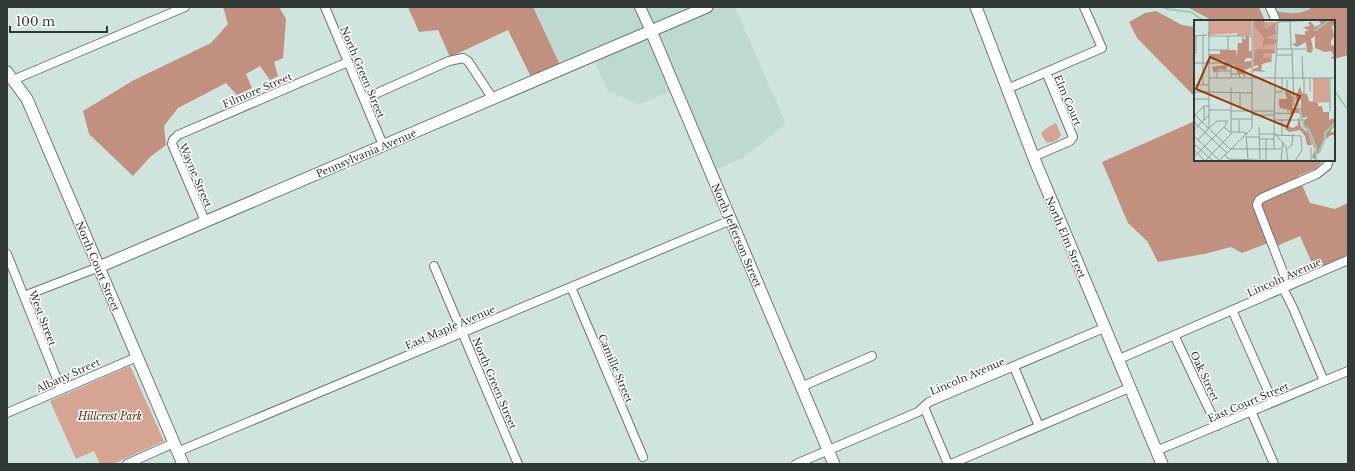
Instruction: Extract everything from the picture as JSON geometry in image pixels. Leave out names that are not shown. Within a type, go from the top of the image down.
[{"type":"main road","name":"Pennsylvania Avenue","points":[[99,267],[707,7]]},
{"type":"main road","name":"North Elm Street","points":[[976,7],[1033,157],[1162,464]]},
{"type":"main road","name":"North Jefferson Street","points":[[650,31],[834,464]]},
{"type":"main road","name":"North Court Street","points":[[9,78],[27,99],[182,464]]},
{"type":"street","points":[[9,78],[185,7]]},
{"type":"street","name":"North Green Street","points":[[325,7],[384,145]]},
{"type":"street","name":"North Jefferson Street","points":[[640,7],[650,31]]},
{"type":"street","points":[[1007,89],[1102,48],[1084,7]]},
{"type":"street","points":[[1270,7],[1276,20]]},
{"type":"street","points":[[364,99],[449,61],[463,58],[468,60],[493,99]]},
{"type":"street","name":"Filmore Street","points":[[175,137],[348,62]]},
{"type":"street","name":"Elm Court","points":[[1033,157],[1070,141],[1073,137],[1046,72]]},
{"type":"street","name":"Wayne Street","points":[[175,137],[172,144],[205,221]]},
{"type":"street","points":[[1324,381],[1285,287],[1257,205],[1264,197],[1317,174],[1328,163]]},
{"type":"street","name":"East Maple Avenue","points":[[127,464],[175,447],[462,332],[730,220]]},
{"type":"street","name":"West Street","points":[[7,254],[61,389]]},
{"type":"street","name":"Lincoln Avenue","points":[[1117,360],[1348,260]]},
{"type":"street","name":"North Green Street","points":[[434,266],[518,464]]},
{"type":"street","name":"Pennsylvania Avenue","points":[[24,296],[99,267]]},
{"type":"street","name":"Camille Street","points":[[571,287],[643,456]]},
{"type":"street","points":[[1232,310],[1273,402]]},
{"type":"street","name":"Lincoln Avenue","points":[[796,464],[918,412],[930,402],[1104,328]]},
{"type":"street","name":"Oak Street","points":[[1174,335],[1217,426]]},
{"type":"street","points":[[801,387],[872,356]]},
{"type":"street","name":"Albany Street","points":[[7,413],[137,357]]},
{"type":"street","points":[[1014,367],[1039,426]]},
{"type":"street","name":"East Court Street","points":[[1156,451],[1348,371]]},
{"type":"street","points":[[924,407],[950,464],[1129,388]]},
{"type":"street","points":[[1252,411],[1274,464]]},
{"type":"shaded area","points":[[223,7],[279,7],[286,19],[283,58],[274,62],[278,76],[270,80],[260,66],[246,74],[252,88],[237,95],[226,83],[178,108],[164,126],[166,145],[150,157],[133,176],[89,134],[83,111],[134,80],[211,43],[228,24]]},
{"type":"shaded area","points":[[408,7],[533,7],[562,69],[533,81],[508,30],[450,57],[438,30],[419,32]]},
{"type":"shaded area","points":[[533,7],[735,7],[786,124],[742,158],[710,172],[675,89],[639,104],[608,91],[592,56],[562,69]]},
{"type":"shaded area","points":[[1182,7],[1259,7],[1265,20],[1211,20],[1189,8]]},
{"type":"shaded area","points":[[1275,7],[1313,7],[1306,12],[1292,14],[1277,11]]},
{"type":"shaded area","points":[[1313,7],[1348,7],[1348,55],[1335,59],[1335,20],[1281,20],[1277,11],[1295,13],[1309,10]]},
{"type":"shaded area","points":[[1156,11],[1182,25],[1194,27],[1194,96],[1137,38],[1129,22],[1145,13]]},
{"type":"shaded area","points":[[1194,121],[1194,161],[1321,161],[1315,169],[1298,176],[1310,203],[1335,209],[1348,203],[1348,256],[1315,270],[1300,236],[1277,246],[1273,241],[1242,253],[1231,247],[1204,254],[1158,262],[1147,241],[1128,223],[1102,162]]},
{"type":"green space","points":[[1056,123],[1061,135],[1055,141],[1046,142],[1041,133]]},
{"type":"green space","name":"Hillcrest Park","points":[[130,366],[164,441],[113,464],[100,464],[94,451],[76,459],[50,401]]},
{"type":"waterway","points":[[1163,7],[1167,9],[1191,12],[1203,20]]},
{"type":"waterway","points":[[1335,91],[1348,110]]}]
